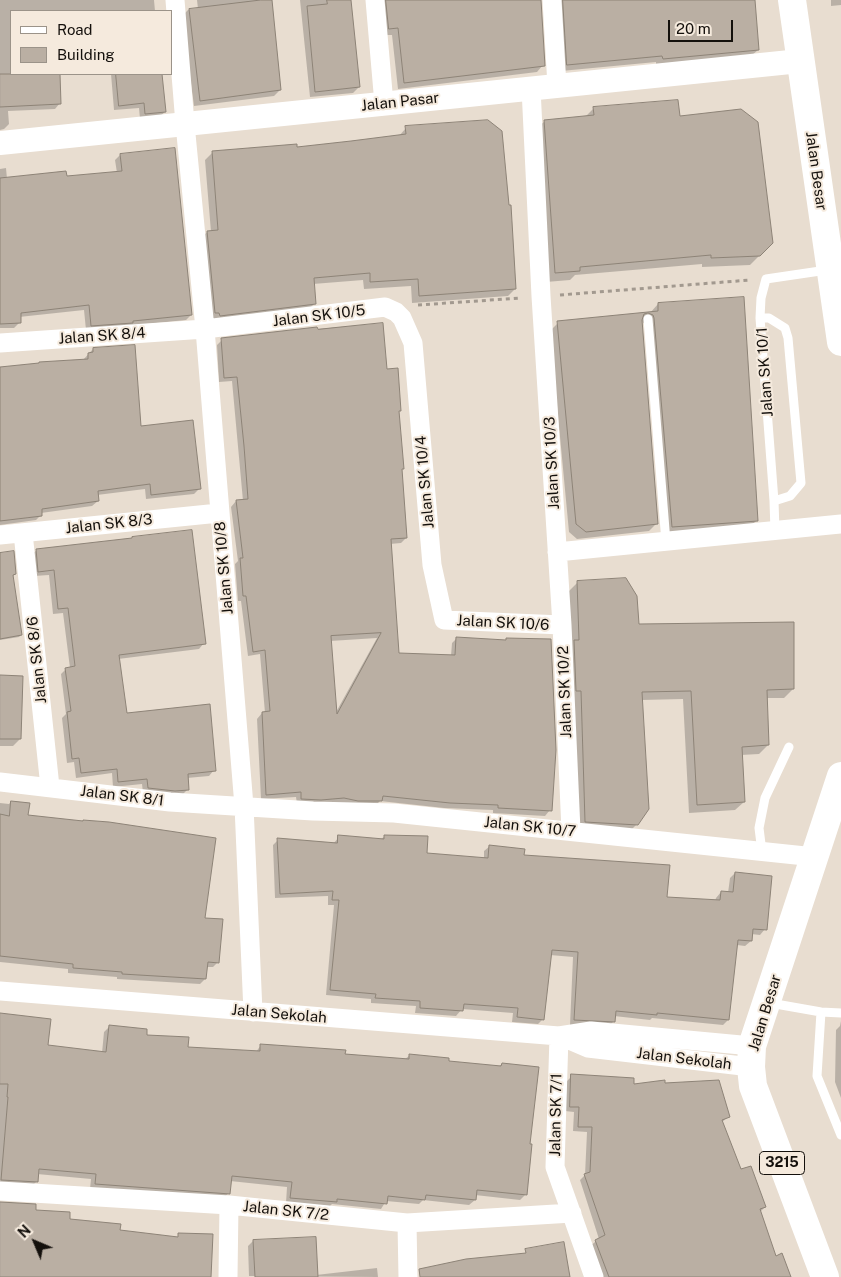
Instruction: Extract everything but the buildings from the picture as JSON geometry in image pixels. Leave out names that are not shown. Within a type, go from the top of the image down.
[{"type":"main road","name":"Jalan Besar","points":[[792,0],[841,342]]},
{"type":"main road","name":"Jalan Besar","points":[[825,1277],[753,1086],[752,1056],[767,1002],[841,777]]},
{"type":"street","name":"Jalan SK 10/8","points":[[175,0],[205,329],[244,806],[253,1012]]},
{"type":"street","points":[[375,0],[384,104]]},
{"type":"street","points":[[552,0],[557,86]]},
{"type":"street","name":"Jalan Pasar","points":[[0,143],[800,61]]},
{"type":"street","name":"Jalan SK 10/3","points":[[531,88],[541,296],[557,552]]},
{"type":"street","name":"Jalan SK 10/5","points":[[205,329],[385,308],[396,312],[402,318],[412,344]]},
{"type":"street","name":"Jalan SK 8/4","points":[[0,343],[205,329]]},
{"type":"street","name":"Jalan SK 10/4","points":[[412,344],[432,565],[444,620]]},
{"type":"street","name":"Jalan SK 8/3","points":[[0,535],[219,512]]},
{"type":"street","points":[[557,552],[841,524]]},
{"type":"street","name":"Jalan SK 8/6","points":[[24,532],[50,787]]},
{"type":"street","name":"Jalan SK 10/2","points":[[557,552],[571,831]]},
{"type":"street","name":"Jalan SK 10/6","points":[[444,620],[562,625]]},
{"type":"street","name":"Jalan SK 8/1","points":[[0,782],[170,802],[244,806]]},
{"type":"street","name":"Jalan SK 10/7","points":[[244,806],[313,811],[394,813],[815,857]]},
{"type":"street","name":"Jalan Sekolah","points":[[0,992],[558,1036],[588,1048],[752,1056]]},
{"type":"street","name":"Jalan SK 7/1","points":[[558,1036],[555,1167],[594,1277]]},
{"type":"street","name":"Jalan SK 7/2","points":[[0,1191],[229,1205],[407,1223],[572,1213]]},
{"type":"street","points":[[228,1277],[229,1205]]},
{"type":"street","points":[[407,1223],[408,1277]]},
{"type":"lane","points":[[766,279],[830,270]]},
{"type":"lane","name":"Jalan SK 10/1","points":[[766,279],[761,298],[760,318],[775,531]]},
{"type":"lane","points":[[760,318],[769,318],[785,328],[788,338],[801,483],[790,496],[774,501]]},
{"type":"lane","points":[[648,319],[666,542]]},
{"type":"lane","points":[[762,852],[759,828],[765,798],[789,747]]},
{"type":"lane","points":[[767,1002],[821,1012],[841,1013]]},
{"type":"lane","points":[[821,1012],[817,1076],[841,1135]]},
{"type":"path","points":[[385,308],[766,279]]}]
